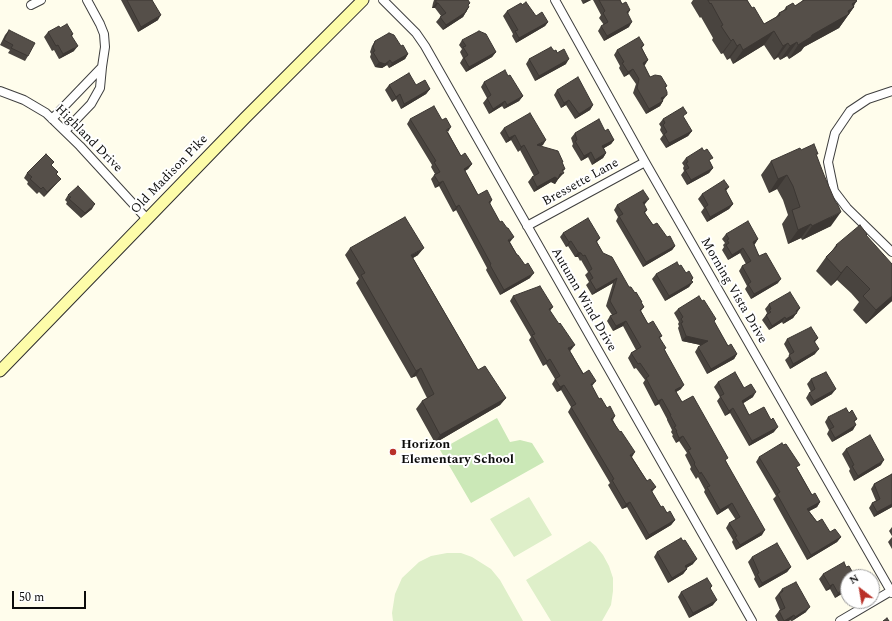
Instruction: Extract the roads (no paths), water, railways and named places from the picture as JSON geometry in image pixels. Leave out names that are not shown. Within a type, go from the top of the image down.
[{"type":"main road","name":"Old Madison Pike","points":[[0,371],[245,118],[363,0]]},
{"type":"street","points":[[32,5],[41,0]]},
{"type":"street","points":[[65,131],[91,104],[100,88],[105,46],[104,34],[87,0]]},
{"type":"street","name":"Autumn Wind Drive","points":[[383,0],[416,33],[425,46],[752,621]]},
{"type":"street","name":"Morning Vista Drive","points":[[555,0],[645,162],[892,592]]},
{"type":"street","points":[[52,119],[102,67]]},
{"type":"street","name":"Highland Drive","points":[[0,91],[24,100],[46,113],[65,131],[147,219]]},
{"type":"street","points":[[892,91],[868,99],[850,111],[835,133],[828,162],[834,191],[847,208],[892,252]]},
{"type":"street","name":"Bressette Lane","points":[[528,226],[645,162]]},
{"type":"street","points":[[840,621],[892,592]]},
{"type":"place","name":"Horizon Elementary School","points":[[393,452]]}]
